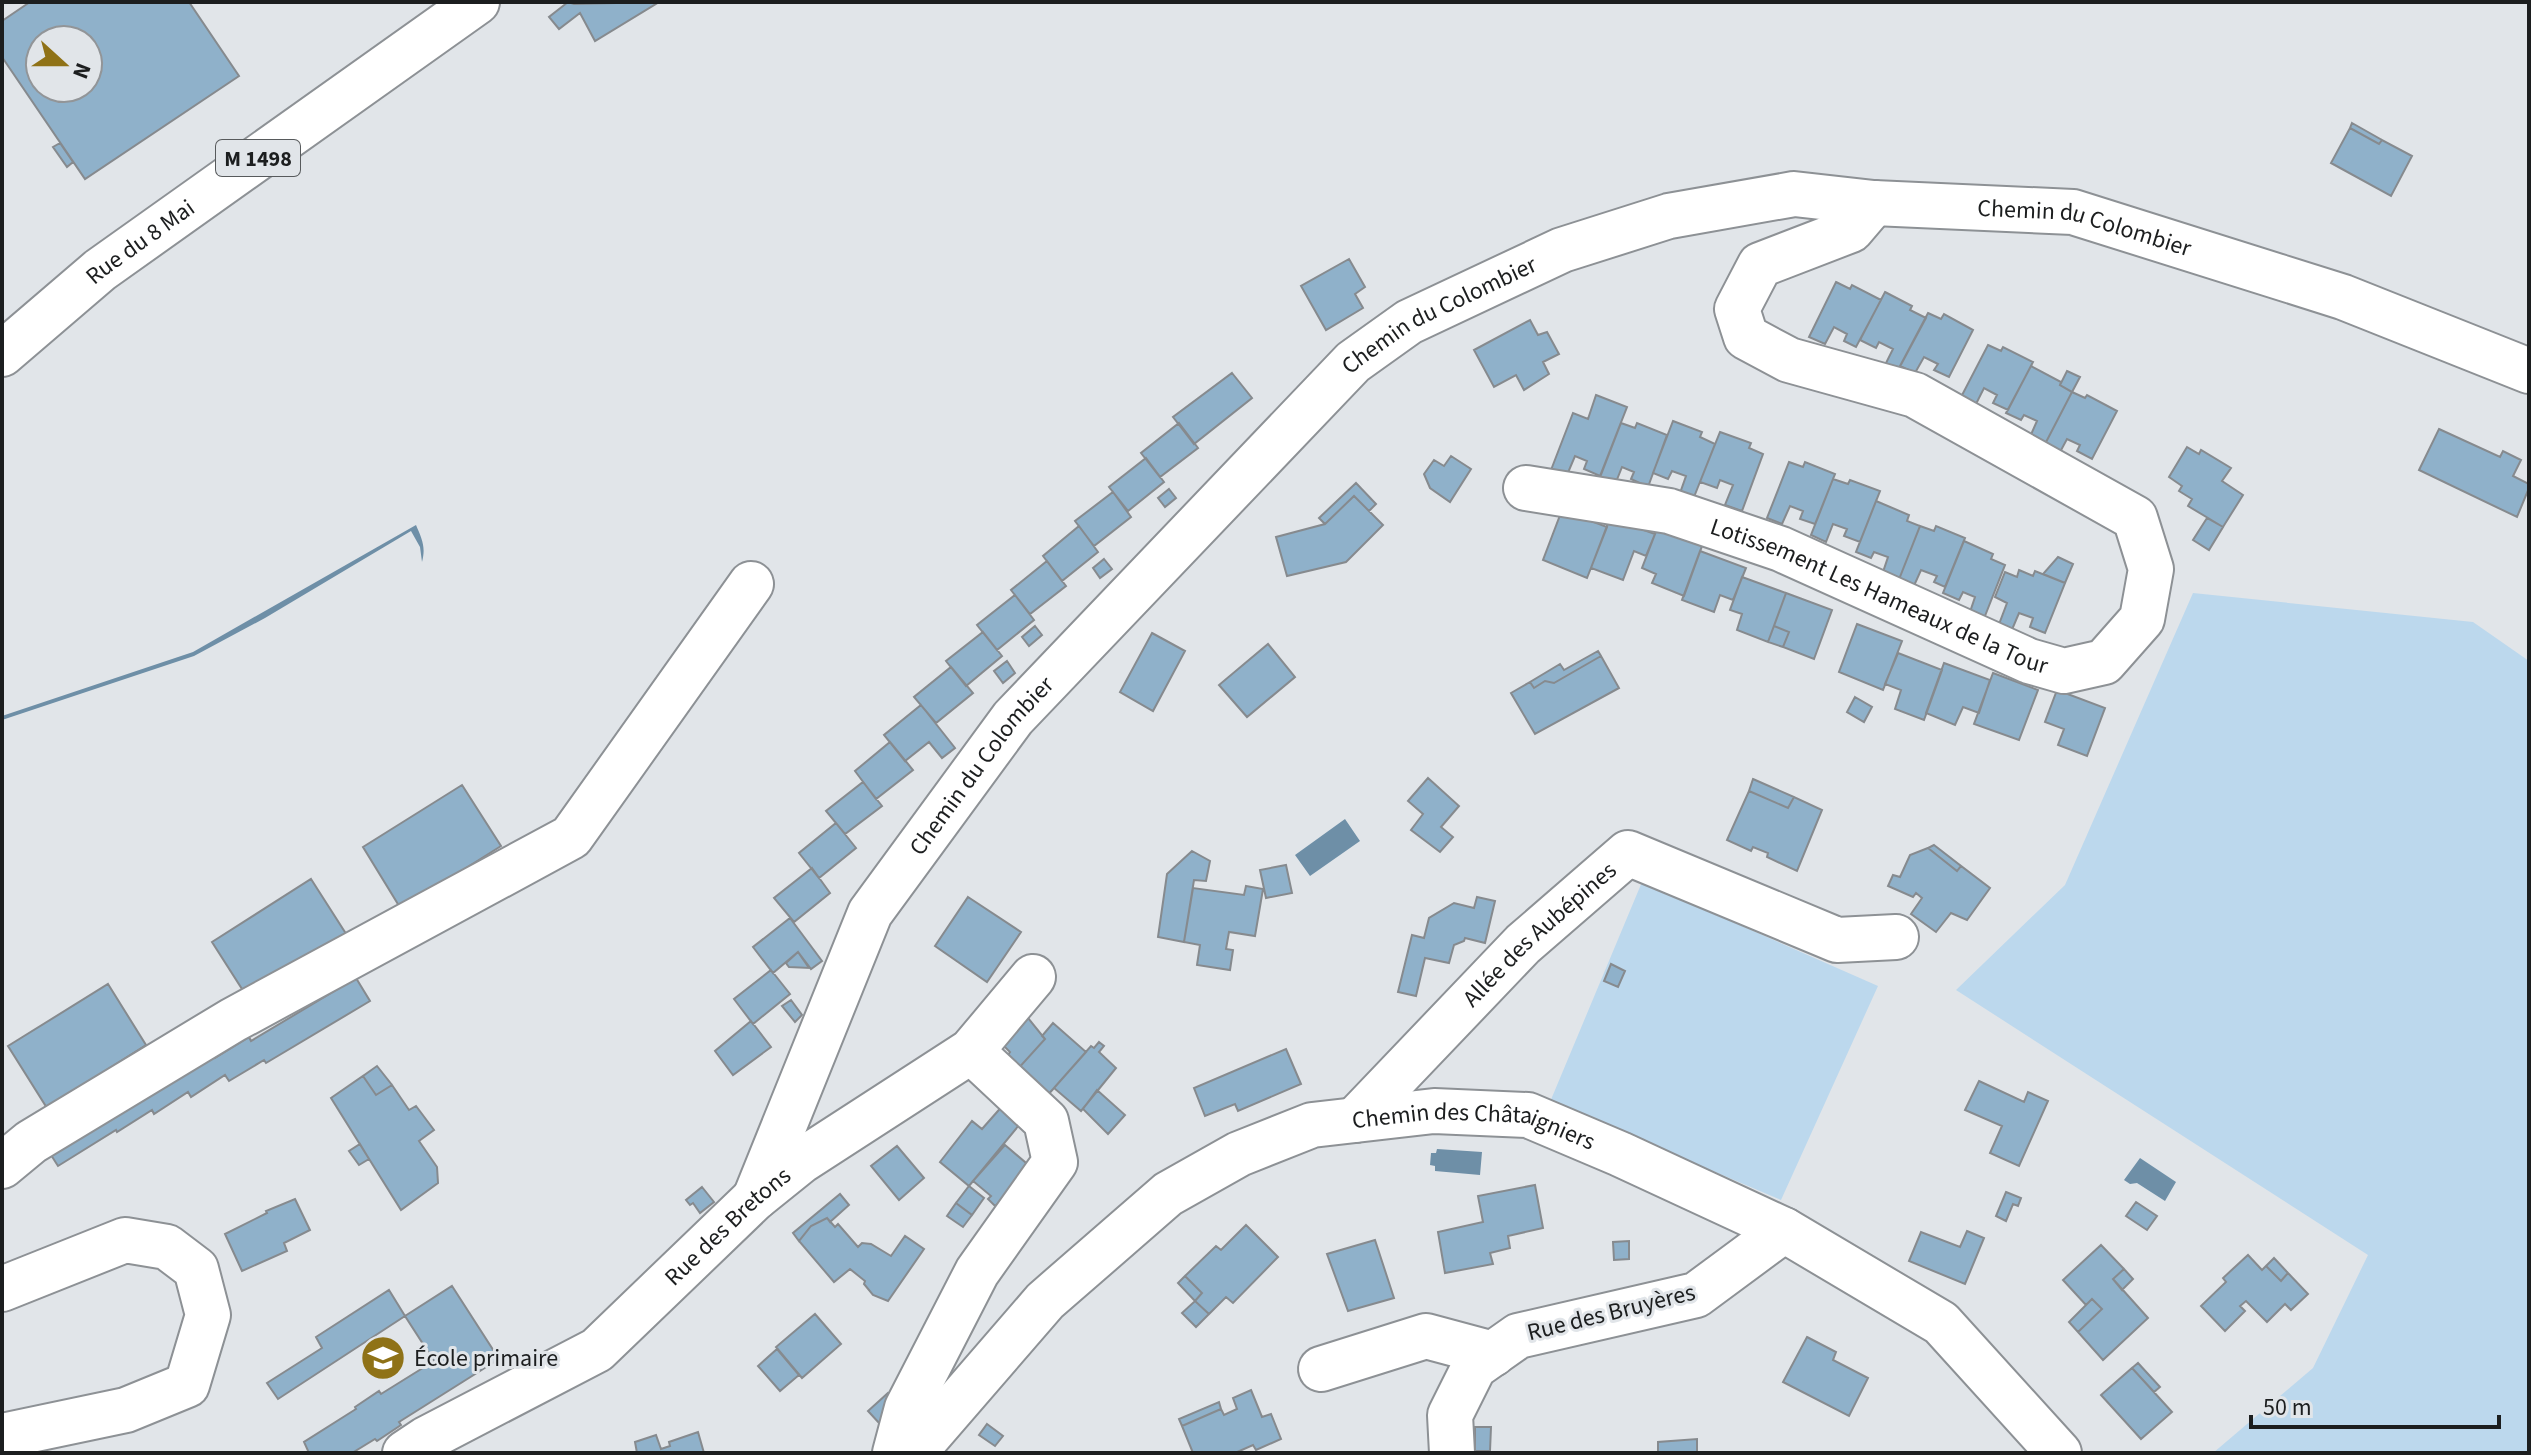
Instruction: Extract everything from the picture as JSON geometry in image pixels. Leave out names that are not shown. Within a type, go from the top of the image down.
[{"type":"street","name":"Rue du 8 Mai","points":[[2,354],[100,270],[477,2]]},
{"type":"street","name":"Chemin du Colombier","points":[[755,1198],[870,913],[1013,718],[1353,362],[1409,322],[1520,269],[1562,250],[1654,221],[1794,194],[1874,203],[2073,212],[2343,297],[2529,371]]},
{"type":"street","name":"Lotissement Les Hameaux de la Tour","points":[[1526,488],[1669,511],[1781,549],[2029,661],[2064,671],[2104,662],[2142,619],[2151,569],[2135,518],[1915,395],[1789,360],[1746,337],[1737,309],[1760,265],[1851,230],[1874,203]]},
{"type":"street","points":[[2,1166],[31,1142],[233,1020],[571,837],[751,584]]},
{"type":"street","name":"Allée des Aubépines","points":[[1355,1120],[1523,944],[1628,853],[1837,940],[1896,937]]},
{"type":"street","name":"Rue des Bretons","points":[[405,1453],[426,1439],[597,1350],[755,1198],[801,1161],[971,1051],[1033,977]]},
{"type":"street","points":[[895,1453],[907,1408],[977,1272],[1055,1162],[1046,1121],[971,1051]]},
{"type":"street","name":"Chemin des Châtaigniers","points":[[909,1453],[918,1448],[1045,1301],[1168,1194],[1239,1154],[1312,1125],[1434,1111],[1528,1115],[1784,1230],[1941,1323],[2059,1453]]},
{"type":"street","name":"Rue des Bruyères","points":[[1452,1453],[1450,1415],[1474,1367],[1518,1336],[1696,1295],[1784,1230]]},
{"type":"street","points":[[2,1289],[125,1240],[167,1247],[196,1269],[208,1315],[187,1385],[126,1410],[2,1436]]},
{"type":"street","points":[[1321,1369],[1426,1336],[1493,1354]]},
{"type":"shaded area","points":[[416,525],[423,543],[422,562],[420,547],[411,531],[265,618],[194,656],[2,720],[2,716],[193,652]]},
{"type":"shaded area","points":[[2193,593],[2473,622],[2529,661],[2529,1453],[2213,1453],[2313,1368],[2368,1255],[1956,990],[2065,885]]},
{"type":"shaded area","points":[[1345,819],[1360,841],[1310,876],[1295,855]]},
{"type":"shaded area","points":[[1642,882],[1878,986],[1781,1200],[1550,1102]]},
{"type":"shaded area","points":[[1437,1149],[1482,1152],[1480,1175],[1435,1171],[1435,1166],[1430,1165],[1431,1153],[1436,1153]]},
{"type":"shaded area","points":[[2140,1158],[2176,1182],[2165,1201],[2137,1183],[2130,1184],[2124,1180]]},
{"type":"building","points":[[30,2],[189,2],[239,76],[85,179],[34,104],[104,104],[104,24],[24,24],[24,89],[2,57],[2,21]]},
{"type":"building","points":[[568,2],[659,2],[595,41],[580,13],[559,29],[549,17]]},
{"type":"building","points":[[2352,123],[2382,140],[2379,144],[2350,128]]},
{"type":"building","points":[[2350,128],[2379,144],[2382,140],[2412,156],[2391,196],[2331,163]]},
{"type":"building","points":[[60,143],[73,162],[67,167],[53,147]]},
{"type":"building","points":[[1349,259],[1365,287],[1355,294],[1363,308],[1326,330],[1301,286]]},
{"type":"building","points":[[1836,282],[1850,289],[1852,285],[1881,300],[1856,347],[1844,341],[1847,334],[1834,327],[1825,344],[1809,337]]},
{"type":"building","points":[[1885,292],[1912,306],[1910,310],[1926,318],[1897,372],[1885,365],[1893,349],[1879,342],[1876,348],[1860,340]]},
{"type":"building","points":[[1928,313],[1941,319],[1944,314],[1973,330],[1949,377],[1934,370],[1938,364],[1924,357],[1915,373],[1900,366]]},
{"type":"building","points":[[1530,320],[1538,335],[1547,332],[1559,354],[1543,362],[1549,374],[1524,390],[1516,375],[1494,387],[1474,350]]},
{"type":"building","points":[[1988,345],[2001,351],[2003,347],[2033,362],[2008,410],[1993,403],[1997,395],[1984,388],[1975,406],[1960,399]]},
{"type":"building","points":[[2031,366],[2061,382],[2060,385],[2072,392],[2044,446],[2029,439],[2037,421],[2024,415],[2021,420],[2006,413]]},
{"type":"building","points":[[2067,371],[2080,377],[2072,392],[2060,385]]},
{"type":"building","points":[[1232,373],[1252,398],[1194,444],[1173,417]]},
{"type":"building","points":[[2072,392],[2085,398],[2087,395],[2117,411],[2092,459],[2077,451],[2080,445],[2067,439],[2059,454],[2044,446]]},
{"type":"building","points":[[1596,395],[1627,407],[1600,476],[1584,469],[1587,461],[1575,456],[1567,475],[1551,470],[1573,413],[1588,419]]},
{"type":"building","points":[[1673,421],[1702,432],[1700,437],[1715,444],[1692,502],[1679,496],[1686,476],[1672,471],[1668,479],[1653,473]]},
{"type":"building","points":[[1179,423],[1198,448],[1160,477],[1141,453]]},
{"type":"building","points":[[1621,423],[1635,428],[1637,423],[1667,435],[1648,487],[1631,479],[1634,472],[1622,467],[1614,487],[1599,480]]},
{"type":"building","points":[[2439,429],[2500,457],[2503,451],[2521,460],[2513,476],[2529,484],[2529,488],[2517,517],[2419,470]]},
{"type":"building","points":[[1720,432],[1751,443],[1749,448],[1763,454],[1742,511],[1725,505],[1733,485],[1720,480],[1717,488],[1700,482]]},
{"type":"building","points":[[2187,447],[2199,454],[2201,450],[2231,468],[2222,481],[2243,495],[2223,527],[2188,506],[2192,499],[2179,491],[2182,486],[2169,477]]},
{"type":"building","points":[[1451,456],[1471,469],[1450,502],[1430,488],[1424,474],[1434,460],[1444,466]]},
{"type":"building","points":[[1146,458],[1164,482],[1128,511],[1109,487]]},
{"type":"building","points":[[1789,462],[1803,467],[1805,462],[1835,474],[1815,524],[1800,519],[1803,511],[1790,506],[1782,524],[1767,518]]},
{"type":"building","points":[[1833,479],[1848,484],[1850,480],[1880,491],[1860,542],[1844,536],[1847,529],[1833,524],[1826,542],[1811,535]]},
{"type":"building","points":[[1356,483],[1376,504],[1369,511],[1354,496],[1325,524],[1319,518]]},
{"type":"building","points":[[1169,489],[1176,498],[1165,507],[1158,498]]},
{"type":"building","points":[[1113,492],[1131,517],[1094,546],[1075,521]]},
{"type":"building","points":[[1354,496],[1383,525],[1346,562],[1287,576],[1276,537],[1325,524]]},
{"type":"building","points":[[1876,501],[1909,515],[1907,521],[1920,526],[1898,582],[1882,575],[1888,557],[1874,552],[1871,558],[1856,552]]},
{"type":"building","points":[[1562,510],[1607,527],[1587,578],[1543,560]]},
{"type":"building","points":[[1610,518],[1655,534],[1646,556],[1634,551],[1623,580],[1591,568]]},
{"type":"building","points":[[2207,518],[2223,527],[2209,550],[2193,540]]},
{"type":"building","points":[[1079,526],[1098,552],[1062,581],[1043,556]]},
{"type":"building","points":[[1920,526],[1934,531],[1936,526],[1965,538],[1945,587],[1934,582],[1937,576],[1921,570],[1913,588],[1898,582]]},
{"type":"building","points":[[1657,529],[1702,546],[1684,596],[1652,583],[1656,574],[1642,568]]},
{"type":"building","points":[[1964,541],[1993,554],[1991,559],[2005,565],[1983,621],[1969,615],[1975,597],[1963,592],[1959,600],[1943,593]]},
{"type":"building","points":[[1700,551],[1746,568],[1733,600],[1720,595],[1714,612],[1682,600]]},
{"type":"building","points":[[2058,557],[2073,564],[2065,583],[2043,574]]},
{"type":"building","points":[[1104,559],[1112,569],[1100,578],[1093,568]]},
{"type":"building","points":[[1047,561],[1066,586],[1030,614],[1011,590]]},
{"type":"building","points":[[2019,570],[2033,576],[2035,571],[2065,583],[2045,633],[2030,627],[2033,618],[2019,613],[2011,632],[1998,627],[2007,603],[1995,597],[2005,572],[2017,577]]},
{"type":"building","points":[[1742,577],[1786,593],[1768,642],[1737,630],[1742,614],[1730,610]]},
{"type":"building","points":[[1786,593],[1832,610],[1814,659],[1783,647],[1789,632],[1774,626]]},
{"type":"building","points":[[1015,595],[1034,620],[997,650],[977,625]]},
{"type":"building","points":[[1857,624],[1902,641],[1883,690],[1839,672]]},
{"type":"building","points":[[1035,626],[1042,635],[1029,646],[1022,637]]},
{"type":"building","points":[[1774,626],[1789,632],[1783,647],[1768,642]]},
{"type":"building","points":[[983,632],[1002,656],[966,686],[946,661]]},
{"type":"building","points":[[1152,633],[1185,651],[1153,711],[1120,692]]},
{"type":"building","points":[[1268,644],[1295,677],[1247,717],[1219,685]]},
{"type":"building","points":[[1598,651],[1601,656],[1554,683],[1545,681],[1534,688],[1530,682],[1560,664],[1564,670]]},
{"type":"building","points":[[1898,653],[1942,670],[1924,720],[1895,709],[1901,690],[1885,684]]},
{"type":"building","points":[[1601,656],[1619,688],[1535,734],[1511,693],[1530,682],[1534,688],[1545,681],[1554,683]]},
{"type":"building","points":[[1007,661],[1015,673],[1003,683],[994,671]]},
{"type":"building","points":[[1944,663],[1990,680],[1979,713],[1963,707],[1955,725],[1926,713]]},
{"type":"building","points":[[951,667],[973,693],[936,723],[914,697]]},
{"type":"building","points":[[1993,673],[2038,690],[2019,740],[1974,724]]},
{"type":"building","points":[[2057,690],[2105,708],[2087,756],[2058,745],[2064,729],[2045,722]]},
{"type":"building","points":[[1855,697],[1872,707],[1864,722],[1847,712]]},
{"type":"building","points":[[921,705],[955,748],[942,758],[929,742],[905,761],[884,735]]},
{"type":"building","points":[[890,742],[913,770],[876,799],[855,771]]},
{"type":"building","points":[[1428,778],[1459,806],[1441,827],[1453,837],[1440,852],[1411,830],[1423,814],[1408,801]]},
{"type":"building","points":[[1753,779],[1794,797],[1788,808],[1749,791]]},
{"type":"building","points":[[863,782],[882,806],[845,834],[826,811]]},
{"type":"building","points":[[462,785],[501,846],[401,909],[363,847]]},
{"type":"building","points":[[1749,791],[1788,808],[1794,797],[1822,810],[1797,871],[1767,857],[1768,853],[1753,847],[1751,851],[1727,840]]},
{"type":"building","points":[[836,823],[856,848],[819,878],[799,853]]},
{"type":"building","points":[[1934,845],[1961,866],[1957,871],[1928,848]]},
{"type":"building","points":[[1928,848],[1957,871],[1961,866],[1990,888],[1967,920],[1951,913],[1936,932],[1911,914],[1922,898],[1916,893],[1913,897],[1888,886],[1893,875],[1900,877],[1910,855]]},
{"type":"building","points":[[1192,851],[1210,861],[1206,881],[1194,880],[1184,942],[1158,937],[1167,874]]},
{"type":"building","points":[[1286,865],[1292,893],[1266,898],[1260,870]]},
{"type":"building","points":[[812,868],[830,893],[794,922],[774,898]]},
{"type":"building","points":[[311,879],[350,940],[251,1003],[212,942]]},
{"type":"building","points":[[1246,886],[1263,889],[1255,936],[1229,932],[1226,949],[1233,950],[1230,970],[1197,965],[1200,945],[1184,942],[1193,888],[1244,895]]},
{"type":"building","points":[[968,897],[1021,932],[987,982],[935,946]]},
{"type":"building","points":[[1477,897],[1495,901],[1485,943],[1465,938],[1454,945],[1449,963],[1425,958],[1416,996],[1398,992],[1412,935],[1424,938],[1429,918],[1454,903],[1474,908]]},
{"type":"building","points":[[790,918],[822,961],[811,969],[798,952],[773,973],[753,947]]},
{"type":"building","points":[[798,952],[809,968],[789,967],[786,963]]},
{"type":"building","points":[[1611,964],[1625,971],[1618,987],[1604,981]]},
{"type":"building","points":[[771,970],[790,994],[753,1024],[734,999]]},
{"type":"building","points":[[356,978],[370,1001],[266,1063],[264,1060],[229,1081],[225,1075],[191,1097],[188,1092],[154,1114],[152,1110],[116,1130],[58,1166],[44,1144],[211,1052],[215,1058],[249,1037],[251,1041]]},
{"type":"building","points":[[108,984],[146,1045],[47,1108],[8,1046]]},
{"type":"building","points":[[791,1000],[802,1015],[795,1022],[782,1006]]},
{"type":"building","points":[[1024,1013],[1045,1039],[1015,1072],[1005,1059],[1010,1052],[999,1041]]},
{"type":"building","points":[[751,1021],[771,1047],[733,1075],[715,1051]]},
{"type":"building","points":[[1053,1023],[1086,1052],[1046,1097],[1015,1072],[1045,1039],[1042,1036]]},
{"type":"building","points":[[1099,1042],[1104,1046],[1099,1052],[1116,1068],[1081,1111],[1054,1088],[1091,1046],[1094,1048]]},
{"type":"building","points":[[1286,1049],[1301,1084],[1238,1111],[1235,1104],[1205,1116],[1194,1088]]},
{"type":"building","points":[[377,1066],[392,1085],[376,1095],[363,1076]]},
{"type":"building","points":[[363,1076],[376,1095],[392,1085],[409,1110],[416,1106],[434,1130],[419,1141],[437,1167],[438,1183],[401,1210],[331,1098]]},
{"type":"building","points":[[1979,1081],[2024,1102],[2028,1092],[2048,1101],[2019,1166],[1990,1153],[2002,1126],[1965,1110]]},
{"type":"building","points":[[1097,1090],[1125,1115],[1108,1134],[1083,1109]]},
{"type":"building","points":[[1005,1103],[1024,1119],[969,1186],[940,1162],[972,1121],[982,1129]]},
{"type":"building","points":[[360,1144],[369,1159],[359,1165],[349,1151]]},
{"type":"building","points":[[1005,1145],[1032,1168],[1003,1206],[999,1203],[995,1206],[988,1199],[991,1196],[973,1181]]},
{"type":"building","points":[[897,1146],[924,1178],[899,1200],[871,1166]]},
{"type":"building","points":[[1535,1185],[1543,1228],[1508,1236],[1510,1248],[1490,1253],[1493,1264],[1445,1273],[1438,1232],[1483,1222],[1478,1196]]},
{"type":"building","points":[[969,1186],[984,1198],[972,1215],[956,1203]]},
{"type":"building","points":[[702,1187],[714,1202],[700,1213],[693,1203],[690,1205],[686,1200]]},
{"type":"building","points":[[2006,1192],[2021,1198],[2018,1206],[2013,1204],[2006,1221],[1996,1216]]},
{"type":"building","points":[[840,1194],[849,1205],[830,1222],[827,1218],[811,1226],[799,1241],[793,1233]]},
{"type":"building","points":[[295,1199],[310,1230],[284,1243],[287,1251],[242,1271],[225,1234]]},
{"type":"building","points":[[2136,1202],[2157,1216],[2147,1230],[2126,1216]]},
{"type":"building","points":[[956,1203],[972,1215],[963,1227],[947,1216]]},
{"type":"building","points":[[827,1218],[835,1227],[838,1224],[858,1247],[862,1243],[871,1244],[891,1256],[905,1236],[924,1249],[888,1301],[873,1295],[865,1281],[850,1269],[834,1282],[799,1241],[811,1226]]},
{"type":"building","points":[[1246,1225],[1278,1257],[1233,1303],[1226,1297],[1209,1314],[1195,1301],[1202,1293],[1185,1276],[1216,1246],[1221,1250]]},
{"type":"building","points":[[1967,1231],[1984,1238],[1965,1284],[1909,1261],[1921,1232],[1960,1247]]},
{"type":"building","points":[[1375,1240],[1394,1298],[1348,1311],[1327,1254]]},
{"type":"building","points":[[1629,1241],[1629,1259],[1614,1260],[1613,1242]]},
{"type":"building","points":[[2101,1245],[2124,1269],[2113,1279],[2148,1318],[2103,1360],[2078,1332],[2102,1309],[2092,1299],[2086,1305],[2063,1280]]},
{"type":"building","points":[[2248,1255],[2262,1270],[2266,1266],[2281,1281],[2288,1273],[2308,1294],[2291,1310],[2285,1304],[2267,1322],[2246,1301],[2240,1306],[2245,1311],[2225,1331],[2201,1306],[2226,1282],[2223,1278]]},
{"type":"building","points":[[2274,1258],[2288,1273],[2281,1281],[2266,1266]]},
{"type":"building","points":[[2124,1269],[2133,1279],[2122,1290],[2113,1279]]},
{"type":"building","points":[[1185,1276],[1202,1293],[1195,1301],[1178,1283]]},
{"type":"building","points":[[452,1286],[499,1359],[399,1422],[401,1425],[377,1441],[375,1439],[352,1453],[309,1453],[304,1442],[379,1391],[381,1394],[434,1361],[405,1316]]},
{"type":"building","points":[[389,1290],[405,1316],[278,1399],[267,1383],[322,1348],[316,1337]]},
{"type":"building","points":[[2092,1299],[2102,1309],[2078,1332],[2069,1322]]},
{"type":"building","points":[[1195,1301],[1209,1314],[1196,1327],[1182,1313]]},
{"type":"building","points":[[815,1314],[841,1344],[802,1378],[776,1347]]},
{"type":"building","points":[[1807,1337],[1836,1352],[1833,1360],[1868,1378],[1849,1416],[1783,1382]]},
{"type":"building","points":[[777,1349],[799,1375],[780,1391],[758,1366]]},
{"type":"building","points":[[2138,1363],[2160,1387],[2154,1392],[2132,1368]]},
{"type":"building","points":[[2132,1368],[2172,1412],[2141,1439],[2101,1395]]},
{"type":"building","points":[[1251,1390],[1262,1417],[1271,1414],[1281,1439],[1256,1450],[1253,1445],[1235,1453],[1193,1453],[1182,1426],[1221,1409],[1224,1415],[1237,1409],[1233,1398]]},
{"type":"building","points":[[888,1393],[899,1405],[880,1424],[868,1411]]},
{"type":"building","points":[[1219,1402],[1221,1409],[1182,1426],[1179,1419]]},
{"type":"building","points":[[987,1424],[1003,1436],[995,1446],[979,1435]]},
{"type":"building","points":[[1475,1427],[1491,1427],[1490,1451],[1475,1451]]},
{"type":"building","points":[[698,1432],[704,1453],[637,1453],[635,1442],[656,1435],[661,1449],[670,1446],[669,1442]]},
{"type":"building","points":[[1697,1439],[1697,1453],[1658,1453],[1658,1442]]},
{"type":"place","name":"École primaire","points":[[383,1358]]}]
